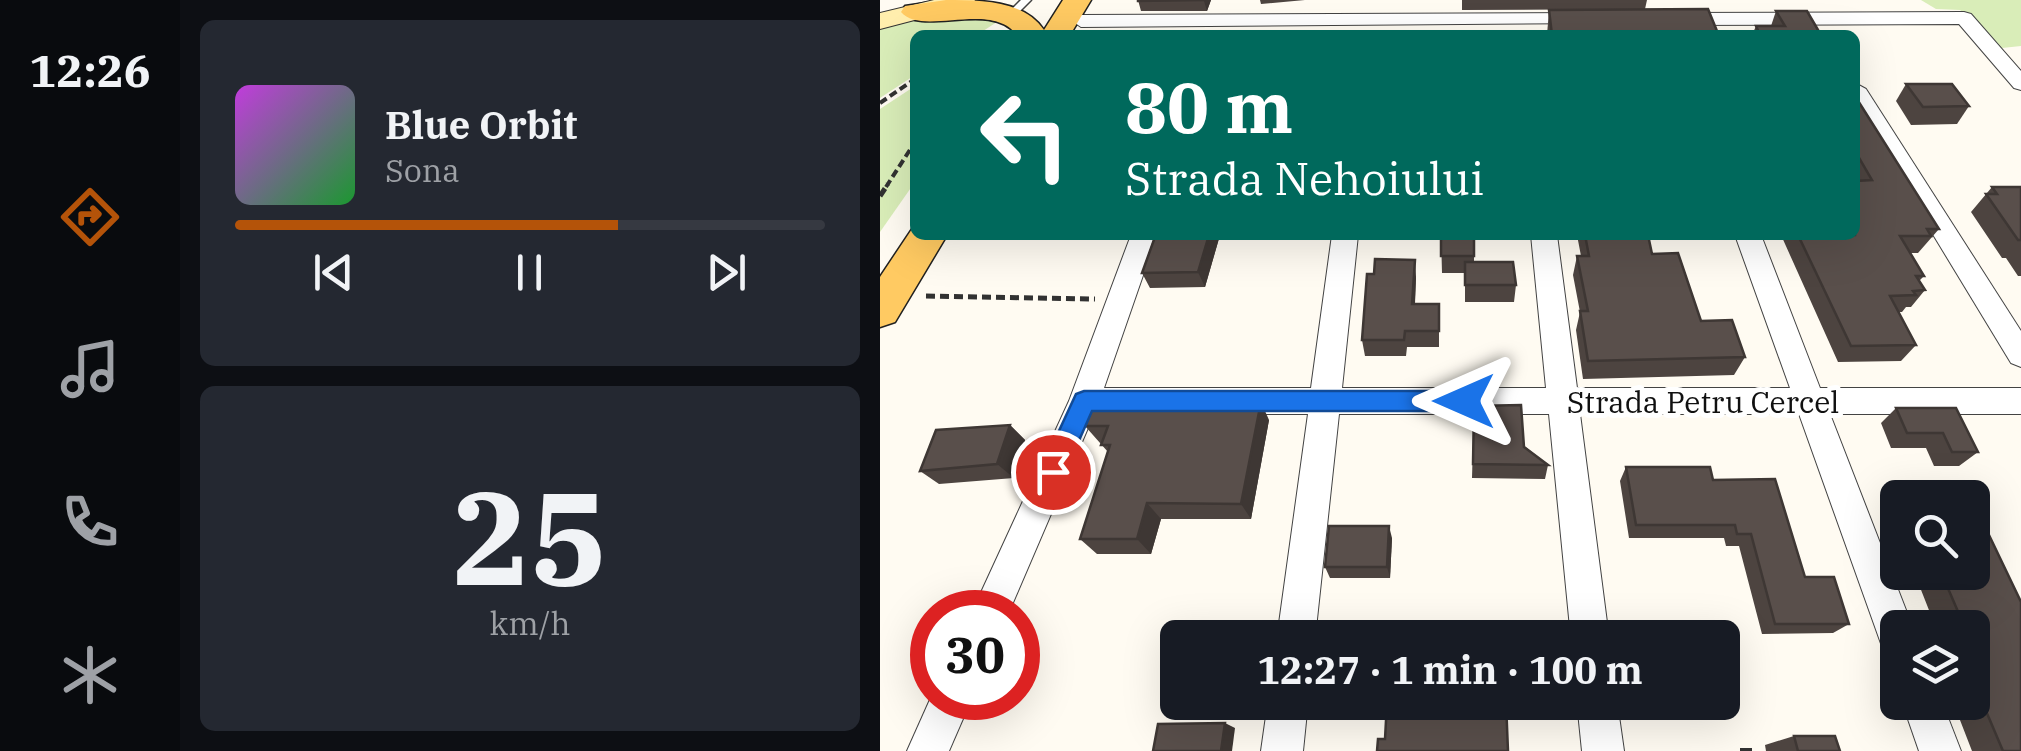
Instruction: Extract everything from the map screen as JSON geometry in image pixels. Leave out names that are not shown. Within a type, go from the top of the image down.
[{"type":"main road","points":[[915,12],[978,5],[1020,6],[1033,30]]},
{"type":"main road","points":[[1043,30],[1073,7]]},
{"type":"main road","points":[[1058,30],[1073,7]]},
{"type":"main road","points":[[889,294],[910,236]]},
{"type":"main road","points":[[889,294],[925,240]]},
{"type":"street","points":[[880,21],[963,0]]},
{"type":"street","points":[[1219,28],[1230,0]]},
{"type":"street","points":[[1799,0],[1816,27]]},
{"type":"street","points":[[1073,7],[1219,28],[1371,18],[1608,19]]},
{"type":"street","points":[[1662,18],[1816,27],[1964,18],[2021,84]]},
{"type":"street","points":[[1860,97],[2021,355]]},
{"type":"street","points":[[1000,590],[1084,401],[1142,240]]},
{"type":"street","points":[[1298,620],[1344,240]]},
{"type":"street","points":[[1545,240],[1588,620]]},
{"type":"street","points":[[1750,240],[1888,610]]},
{"type":"street","name":"Strada Petru Cercel","points":[[1084,401],[2021,401]]},
{"type":"street","points":[[928,751],[942,720]]},
{"type":"street","points":[[1282,751],[1286,720]]},
{"type":"street","points":[[1599,720],[1603,751]]},
{"type":"street","points":[[1929,720],[1940,751]]},
{"type":"path","points":[[880,103],[910,82]]},
{"type":"path","points":[[880,196],[910,150]]},
{"type":"path","points":[[889,294],[1121,300]]},
{"type":"path","points":[[1740,751],[1753,751]]},
{"type":"green space","points":[[1921,0],[2021,0],[2021,46],[2002,48],[1960,10],[1936,9]]},
{"type":"green space","points":[[940,12],[1003,18],[985,30],[910,30],[910,78],[880,98],[880,26]]},
{"type":"green space","points":[[910,89],[910,189],[880,232],[880,109]]},
{"type":"building","points":[[1708,9],[1717,30],[1551,30],[1549,10]]},
{"type":"building","points":[[1776,11],[1807,11],[1818,30],[1758,30],[1756,26],[1785,26]]},
{"type":"building","points":[[1906,84],[1952,84],[1969,106],[1923,107]]},
{"type":"building","points":[[1860,104],[1939,229],[1927,229],[1931,236],[1900,236],[1924,276],[1916,276],[1925,290],[1913,291],[1916,295],[1890,296],[1916,345],[1851,346],[1800,240],[1860,240],[1860,181],[1872,180],[1860,160]]},
{"type":"building","points":[[1992,187],[2021,187],[2021,240],[1986,194],[1997,194]]},
{"type":"building","points":[[1154,240],[1208,240],[1198,272],[1142,273]]},
{"type":"building","points":[[1441,240],[1474,240],[1474,256],[1441,256]]},
{"type":"building","points":[[1586,240],[1649,240],[1652,254],[1678,253],[1701,321],[1732,320],[1745,357],[1588,361],[1580,311],[1588,311],[1577,256],[1589,256]]},
{"type":"building","points":[[1375,259],[1415,260],[1412,304],[1439,304],[1439,331],[1405,331],[1404,340],[1362,340],[1367,274],[1374,274]]},
{"type":"building","points":[[1465,262],[1513,262],[1516,285],[1465,285]]},
{"type":"building","points":[[1261,402],[1241,504],[1147,503],[1137,539],[1080,539],[1110,445],[1101,445],[1108,426],[1085,426],[1094,403]]},
{"type":"building","points":[[1521,405],[1524,447],[1548,465],[1473,464],[1474,406]]},
{"type":"building","points":[[1896,408],[1956,408],[1978,452],[1952,452],[1943,433],[1907,433]]},
{"type":"building","points":[[1010,425],[997,464],[920,471],[936,430]]},
{"type":"building","points":[[1626,467],[1710,467],[1713,480],[1775,479],[1805,577],[1834,577],[1849,624],[1775,624],[1751,534],[1737,534],[1735,525],[1636,525]]},
{"type":"building","points":[[1329,526],[1389,526],[1387,567],[1325,567]]},
{"type":"building","points":[[1990,537],[2021,602],[2021,751],[2003,751],[1990,720],[1990,610],[1957,610],[1949,590],[1990,590]]},
{"type":"building","points":[[1386,720],[1507,720],[1508,751],[1377,751],[1378,739],[1385,739]]},
{"type":"building","points":[[1225,723],[1221,751],[1153,751],[1158,724]]},
{"type":"building","points":[[1794,736],[1835,736],[1840,751],[1798,751]]},
{"type":"route","points":[[1053,472],[1084,401],[1464,401]]}]
